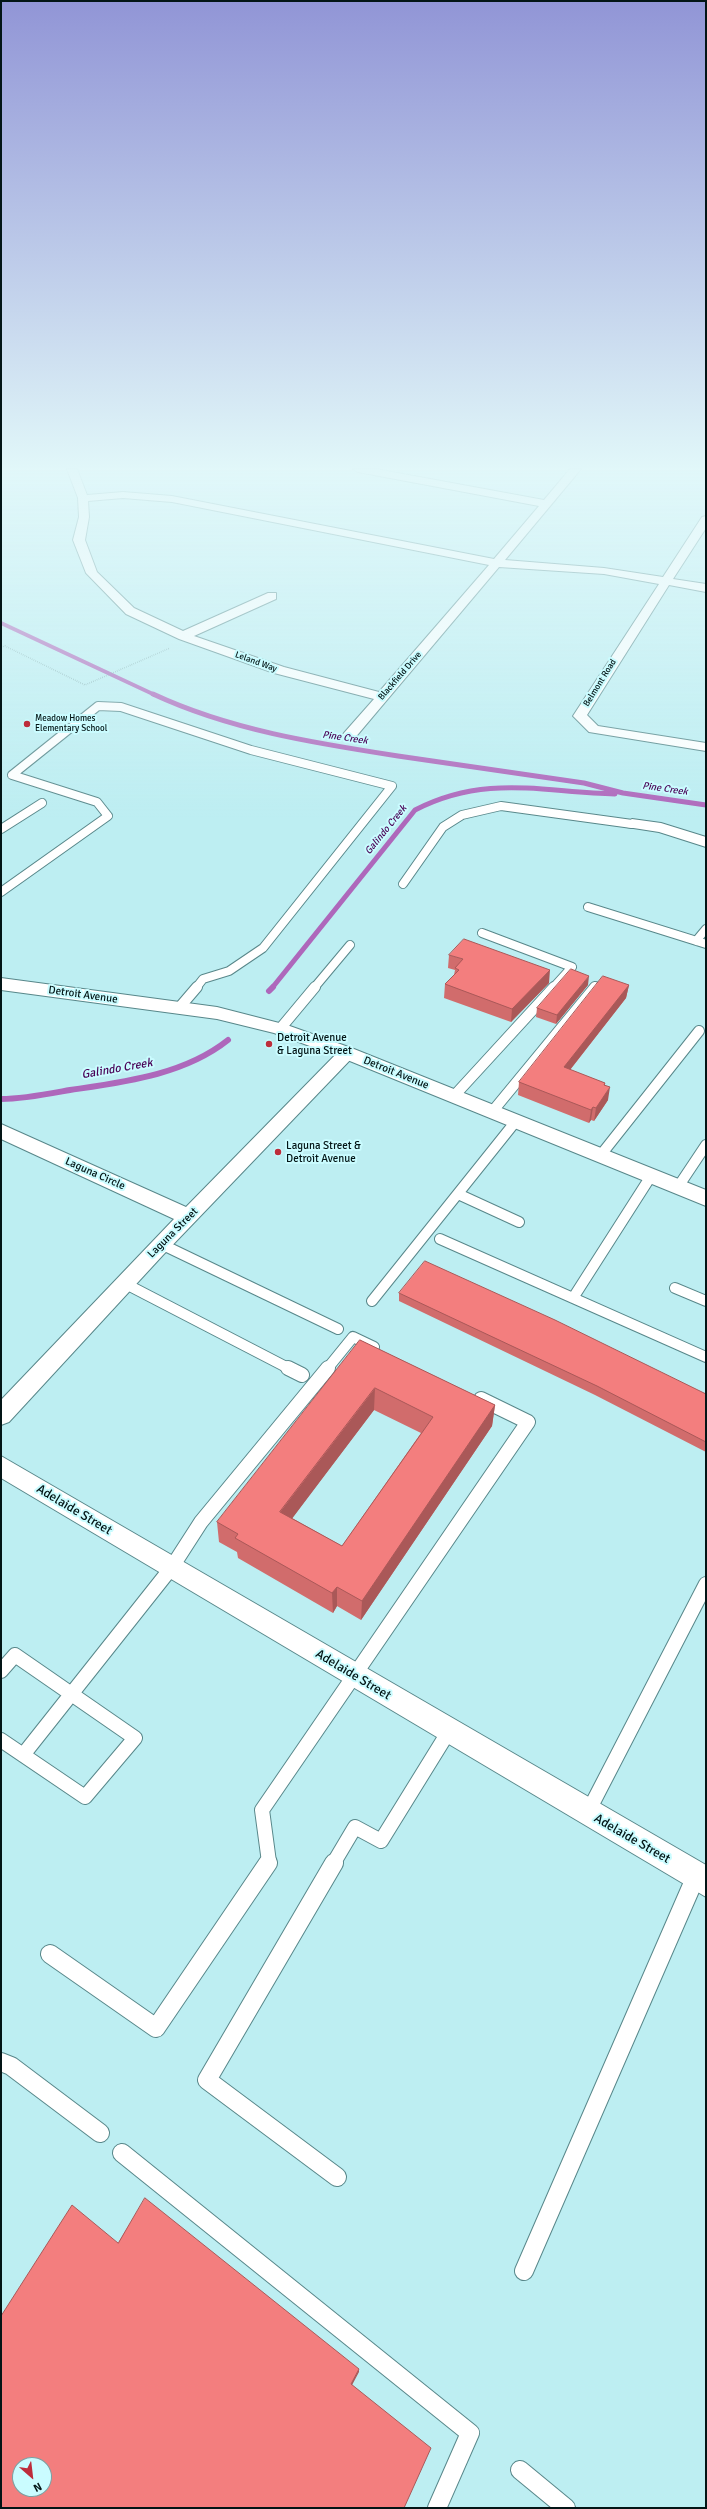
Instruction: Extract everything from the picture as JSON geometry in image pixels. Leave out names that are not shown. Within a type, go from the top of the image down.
[{"type":"street","name":"Leland Way","points":[[104,586],[130,611],[184,636],[279,670],[383,696]]},
{"type":"street","name":"Blackfield Drive","points":[[349,736],[478,586]]},
{"type":"street","name":"Belmont Road","points":[[661,586],[580,716],[594,729],[706,747]]},
{"type":"street","points":[[184,636],[272,596]]},
{"type":"street","points":[[632,824],[661,828],[706,842]]},
{"type":"street","name":"Detroit Avenue","points":[[1,984],[217,1013],[280,1029],[347,1053],[706,1198]]},
{"type":"street","name":"Laguna Street","points":[[1,1415],[161,1244],[189,1217],[347,1053]]},
{"type":"street","name":"Laguna Circle","points":[[1,1131],[189,1217]]},
{"type":"street","name":"Adelaide Street","points":[[1,1466],[701,1879]]},
{"type":"lane","points":[[1,892],[108,816],[97,802],[12,775],[98,706],[121,707],[251,750],[392,786],[263,948],[229,971],[203,979],[180,1008]]},
{"type":"lane","points":[[1,829],[42,803]]},
{"type":"lane","points":[[403,884],[443,827],[462,814],[501,806],[632,824]]},
{"type":"lane","points":[[1,819],[11,822]]},
{"type":"lane","points":[[588,906],[706,944]]},
{"type":"lane","points":[[696,941],[706,929]]},
{"type":"lane","points":[[454,1096],[572,967],[482,933]]},
{"type":"lane","points":[[280,1029],[350,945]]},
{"type":"lane","points":[[492,1112],[595,987]]},
{"type":"lane","points":[[600,1156],[699,1031]]},
{"type":"lane","points":[[372,1301],[516,1122]]},
{"type":"lane","points":[[678,1187],[706,1145]]},
{"type":"lane","points":[[573,1298],[652,1176]]},
{"type":"lane","points":[[458,1194],[519,1222]]},
{"type":"lane","points":[[440,1239],[706,1357]]},
{"type":"lane","points":[[161,1244],[338,1329]]},
{"type":"lane","points":[[124,1283],[302,1375]]},
{"type":"lane","points":[[675,1288],[706,1302]]},
{"type":"lane","points":[[23,1755],[172,1567],[201,1522],[353,1337],[388,1354]]},
{"type":"lane","points":[[50,1954],[156,2028],[269,1862],[262,1810],[528,1422],[471,1394]]},
{"type":"lane","points":[[587,1813],[706,1584]]},
{"type":"lane","points":[[1,1672],[15,1655],[135,1738],[86,1797],[1,1740]]},
{"type":"lane","points":[[337,2177],[207,2080],[355,1827],[380,1841],[449,1731]]},
{"type":"lane","points":[[524,2271],[701,1879]]},
{"type":"lane","points":[[1,2062],[11,2066],[100,2133]]},
{"type":"lane","points":[[122,2153],[470,2433],[437,2508]]},
{"type":"lane","points":[[520,2470],[566,2508]]},
{"type":"path","points":[[1,647],[5,646],[86,685],[181,642],[184,636]]},
{"type":"building","points":[[464,939],[550,970],[512,1009],[445,984],[459,970],[455,968],[463,959],[449,955]]},
{"type":"building","points":[[571,969],[589,976],[557,1015],[537,1008]]},
{"type":"building","points":[[603,976],[629,985],[564,1067],[605,1083],[604,1085],[610,1087],[596,1108],[593,1107],[591,1110],[519,1082]]},
{"type":"building","points":[[425,1261],[555,1320],[706,1394],[706,1442],[597,1386],[399,1293]]},
{"type":"building","points":[[360,1340],[495,1405],[362,1601],[337,1587],[332,1593],[235,1538],[238,1534],[217,1522]],"holes":[[[375,1388],[433,1417],[342,1546],[280,1512]]]},
{"type":"building","points":[[145,2198],[359,2369],[351,2384],[431,2448],[404,2508],[1,2508],[1,2316],[72,2205],[118,2243]]},
{"type":"waterway","name":"Pine Creek","points":[[1,623],[155,695]]},
{"type":"waterway","name":"Pine Creek","points":[[153,694],[212,717],[273,734],[398,756],[584,783],[623,793],[706,805]]},
{"type":"waterway","name":"Galindo Creek","points":[[272,988],[415,810],[441,799],[465,792],[490,789],[514,788],[615,794]]},
{"type":"waterway","name":"Galindo Creek","points":[[269,991],[272,988]]},
{"type":"waterway","name":"Galindo Creek","points":[[1,1099],[36,1096],[111,1084],[153,1075],[192,1061],[211,1052],[228,1040]]},
{"type":"place","name":"Meadow Homes Elementary School","points":[[27,724]]},
{"type":"place","name":"Detroit Avenue & Laguna Street","points":[[269,1044]]},
{"type":"place","name":"Laguna Street & Detroit Avenue","points":[[278,1152]]}]
